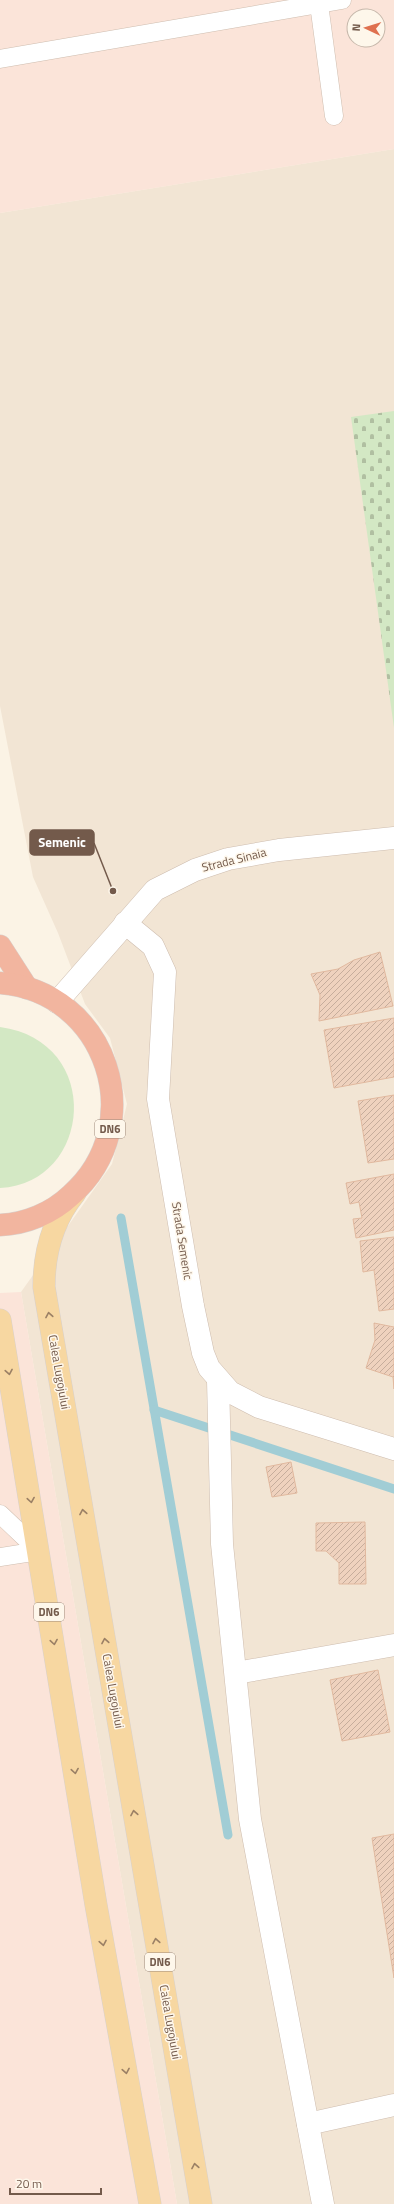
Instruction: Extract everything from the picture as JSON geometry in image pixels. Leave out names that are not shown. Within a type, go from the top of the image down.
[{"type":"highway","points":[[0,946],[27,988]]},
{"type":"highway","name":"DN6","points":[[0,983],[27,988],[57,1002],[80,1022],[92,1037],[102,1055],[111,1084],[112,1114],[106,1143],[98,1162],[81,1186],[65,1201],[47,1213],[26,1221],[0,1225]]},
{"type":"main road","name":"Calea Lugojului","points":[[81,1186],[65,1206],[51,1234],[46,1253],[44,1287],[201,2204]]},
{"type":"main road","name":"DN6","points":[[0,1320],[96,1905],[150,2204]]},
{"type":"street","name":"Strada Sinaia","points":[[57,1002],[125,922],[155,890],[195,870],[228,859],[279,850],[394,838]]},
{"type":"street","name":"Strada Semenic","points":[[125,922],[153,946],[165,972],[158,1099],[200,1339],[209,1368],[230,1392],[259,1407],[394,1450]]},
{"type":"street","points":[[218,1380],[222,1544],[250,1819],[323,2204]]},
{"type":"street","points":[[236,1673],[394,1645]]},
{"type":"street","points":[[308,2124],[394,2105]]},
{"type":"lane","points":[[0,58],[342,0]]},
{"type":"lane","points":[[319,4],[334,116]]},
{"type":"lane","points":[[0,1514],[39,1551]]},
{"type":"lane","points":[[0,1557],[39,1551]]},
{"type":"shaded area","points":[[0,0],[394,0],[394,149],[0,213]]},
{"type":"shaded area","points":[[394,149],[394,2204],[177,2204],[21,1292],[112,1164],[127,1104],[110,1038],[85,1004],[58,933],[33,877],[0,706],[0,213]]},
{"type":"shaded area","points":[[21,1292],[177,2204],[0,2204],[0,1293]]},
{"type":"green space","points":[[394,411],[394,728],[351,417]]},
{"type":"green space","points":[[0,1027],[34,1038],[57,1057],[70,1083],[74,1111],[68,1139],[54,1163],[31,1180],[0,1188]]},
{"type":"building","points":[[380,952],[393,1006],[319,1021],[320,995],[311,974],[338,969],[354,960]]},
{"type":"building","points":[[394,1018],[394,1077],[334,1088],[324,1030]]},
{"type":"building","points":[[394,1095],[394,1159],[368,1163],[358,1101]]},
{"type":"building","points":[[394,1174],[394,1230],[356,1238],[353,1219],[362,1218],[359,1202],[350,1204],[346,1183]]},
{"type":"building","points":[[394,1237],[394,1309],[379,1311],[374,1270],[363,1272],[360,1241]]},
{"type":"building","points":[[374,1323],[394,1327],[394,1389],[393,1377],[366,1368],[375,1340]]},
{"type":"building","points":[[291,1462],[297,1493],[272,1497],[266,1467]]},
{"type":"building","points":[[365,1522],[366,1584],[339,1584],[339,1563],[326,1551],[316,1551],[316,1523]]},
{"type":"building","points":[[378,1670],[390,1732],[342,1741],[330,1680]]},
{"type":"building","points":[[394,1834],[394,1978],[372,1838]]},
{"type":"waterway","points":[[121,1218],[228,1835]]},
{"type":"waterway","points":[[154,1410],[394,1489]]},
{"type":"place","name":"Semenic","points":[[113,891]]}]
